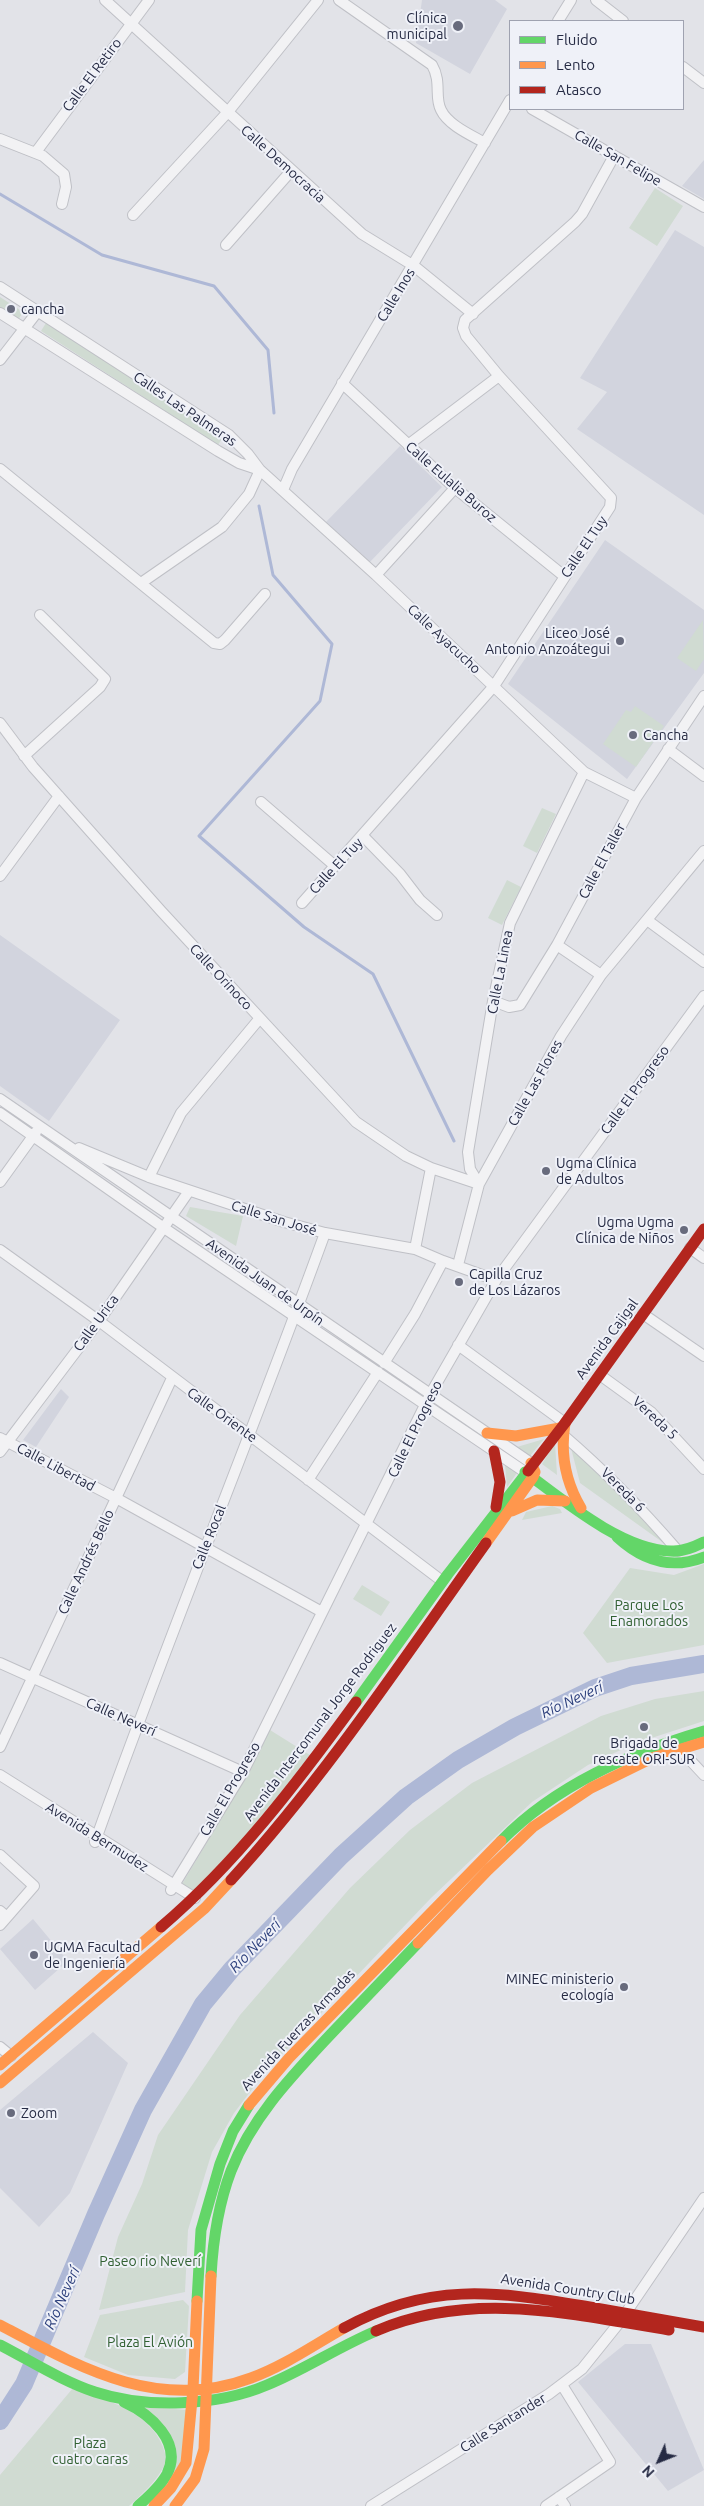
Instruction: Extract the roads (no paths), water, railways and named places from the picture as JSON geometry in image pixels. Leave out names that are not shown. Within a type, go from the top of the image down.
[{"type":"street","name":"Calle Democracia","points":[[105,0],[226,113],[362,234],[414,266],[473,314]]},
{"type":"street","name":"Calle El Retiro","points":[[36,152],[149,0]]},
{"type":"street","points":[[132,215],[226,113],[318,0]]},
{"type":"street","points":[[338,0],[432,65],[438,75],[441,110],[453,124],[485,143]]},
{"type":"street","points":[[559,20],[571,0]]},
{"type":"street","points":[[596,0],[622,20]]},
{"type":"street","points":[[684,68],[704,83]]},
{"type":"street","name":"Calle Inos","points":[[283,490],[292,469],[342,383],[414,266],[509,102]]},
{"type":"street","name":"Calle San Felipe","points":[[534,110],[704,207]]},
{"type":"street","points":[[0,140],[36,152],[64,174],[66,188],[62,204]]},
{"type":"street","name":"Calle El Tuy","points":[[302,903],[494,686],[610,507],[611,498],[499,376],[466,336],[463,328],[466,320],[575,222],[582,214],[614,156]]},
{"type":"street","points":[[226,245],[291,171]]},
{"type":"street","name":"Calles Las Palmeras","points":[[0,287],[229,436],[248,454],[260,470]]},
{"type":"street","points":[[0,360],[38,311]]},
{"type":"street","name":"Calles Las Palmeras","points":[[0,312],[218,451],[239,463],[260,470]]},
{"type":"street","points":[[408,445],[499,376]]},
{"type":"street","name":"Calle Eulalia Buroz","points":[[342,383],[455,488],[564,576]]},
{"type":"street","points":[[0,469],[214,643],[220,644],[265,594]]},
{"type":"street","points":[[141,583],[222,527],[249,494],[260,470]]},
{"type":"street","name":"Calle Ayacucho","points":[[260,470],[376,575],[584,772],[636,798]]},
{"type":"street","points":[[376,575],[455,488]]},
{"type":"street","points":[[24,756],[100,687],[105,679],[40,615]]},
{"type":"street","name":"Calle El Taller","points":[[493,1001],[509,1007],[520,1005],[557,945],[636,798],[704,696]]},
{"type":"street","name":"Calle Orinoco","points":[[0,723],[24,756],[161,911],[356,1122],[406,1156],[431,1168],[479,1184]]},
{"type":"street","points":[[668,749],[704,776]]},
{"type":"street","name":"Calle La Linea","points":[[479,1184],[470,1169],[468,1152],[493,1001],[510,923],[584,772]]},
{"type":"street","points":[[0,876],[59,796]]},
{"type":"street","points":[[261,802],[335,866]]},
{"type":"street","points":[[363,836],[400,874],[420,900],[438,915]]},
{"type":"street","name":"Calle Las Flores","points":[[458,1265],[479,1184],[561,1036],[601,975],[704,851]]},
{"type":"street","points":[[647,920],[704,962]]},
{"type":"street","points":[[557,945],[601,975]]},
{"type":"street","name":"Calle El Progreso","points":[[172,1887],[243,1772],[322,1612],[368,1525],[431,1393],[496,1280],[704,996]]},
{"type":"street","points":[[149,1177],[181,1113],[260,1018]]},
{"type":"street","name":"Avenida Juan de Urpín","points":[[0,1099],[299,1305],[426,1403],[494,1451],[530,1471]]},
{"type":"street","name":"Avenida Juan de Urpín","points":[[0,1113],[164,1228],[295,1316],[381,1367],[431,1393],[486,1433],[530,1471]]},
{"type":"street","points":[[0,1182],[40,1126]]},
{"type":"street","name":"Calle San José","points":[[57,1138],[149,1177],[189,1191],[326,1234],[416,1249],[496,1280]]},
{"type":"street","points":[[416,1249],[431,1168]]},
{"type":"street","name":"Calle Urica","points":[[0,1452],[4,1440],[99,1321],[189,1191]]},
{"type":"street","name":"Avenida Cajigal","points":[[530,1471],[704,1229]]},
{"type":"street","name":"Calle Rocal","points":[[96,1839],[204,1548],[250,1435],[326,1234]]},
{"type":"street","points":[[690,1248],[704,1258]]},
{"type":"street","name":"Calle Oriente","points":[[0,1250],[99,1321],[442,1581]]},
{"type":"street","points":[[308,1480],[415,1314],[443,1261]]},
{"type":"street","points":[[643,1314],[704,1356]]},
{"type":"street","name":"Vereda 6","points":[[458,1345],[562,1429],[645,1512],[678,1551]]},
{"type":"street","name":"Vereda 5","points":[[600,1374],[651,1412],[704,1469]]},
{"type":"street","name":"Calle Andrés Bello","points":[[0,1747],[172,1378]]},
{"type":"street","points":[[486,1433],[516,1436],[562,1429],[565,1475],[582,1510]]},
{"type":"street","name":"Calle Libertad","points":[[4,1440],[116,1498],[322,1612]]},
{"type":"street","points":[[494,1451],[500,1482],[497,1518]]},
{"type":"street","points":[[530,1471],[612,1531],[633,1552],[650,1560],[680,1564],[704,1557]]},
{"type":"street","name":"Avenida Intercomunal Jorge Rodriguez","points":[[0,2083],[205,1908],[254,1856],[293,1810],[348,1738],[530,1471]]},
{"type":"street","points":[[497,1518],[532,1501],[557,1499],[570,1502]]},
{"type":"street","name":"Avenida Intercomunal Jorge Rodriguez","points":[[0,2065],[193,1900],[244,1847],[289,1793],[442,1581],[497,1518]]},
{"type":"street","points":[[612,1531],[639,1543],[666,1551],[687,1550],[704,1542]]},
{"type":"street","name":"Calle Neverí","points":[[0,1663],[243,1772]]},
{"type":"street","name":"Avenida Fuerzas Armadas","points":[[175,2506],[189,2489],[199,2468],[204,2443],[211,2271],[216,2227],[230,2172],[246,2136],[265,2108],[283,2086],[481,1877],[533,1827],[591,1788],[704,1731]]},
{"type":"street","name":"Avenida Fuerzas Armadas","points":[[154,2506],[172,2488],[186,2463],[193,2389],[201,2230],[206,2207],[230,2139],[254,2098],[307,2039],[512,1830],[534,1811],[596,1771],[649,1747],[704,1742]]},
{"type":"street","points":[[676,1745],[704,1775]]},
{"type":"street","name":"Avenida Bermudez","points":[[0,1775],[96,1839],[193,1900]]},
{"type":"street","name":"Avenida Bermudez","points":[[0,1783],[96,1839]]},
{"type":"street","points":[[0,1855],[34,1886],[2,1918]]},
{"type":"street","points":[[0,2047],[11,2056]]},
{"type":"street","name":"Calle Santander","points":[[371,2506],[562,2385],[596,2354],[704,2198]]},
{"type":"street","name":"Avenida Country Club","points":[[0,2325],[96,2374],[127,2383],[166,2389],[207,2389],[228,2385],[267,2372],[370,2314],[415,2299],[444,2294],[487,2292],[549,2299],[622,2318],[704,2336]]},
{"type":"street","name":"Avenida Country Club","points":[[107,2395],[163,2404],[207,2403],[247,2393],[268,2385],[388,2325],[428,2313],[458,2308],[506,2308],[704,2326]]},
{"type":"street","points":[[0,2345],[88,2390],[107,2395],[128,2404],[154,2422],[167,2440],[172,2455],[170,2469],[161,2482],[138,2506]]},
{"type":"street","points":[[546,2506],[562,2502],[610,2462],[562,2385]]},
{"type":"waterway","points":[[0,194],[102,255],[214,286],[268,350],[274,413]]},
{"type":"waterway","points":[[259,506],[273,575],[332,644],[320,701],[199,836],[304,927],[373,974],[454,1141]]},
{"type":"waterway","name":"Río Neverí","points":[[0,2421],[24,2384],[96,2214],[143,2110],[203,2004],[232,1969],[341,1856],[406,1797],[458,1760],[515,1727],[595,1688],[631,1676],[704,1664]]},
{"type":"place","name":"Clínica municipal","points":[[458,26]]},
{"type":"place","name":"cancha","points":[[11,309]]},
{"type":"place","name":"Liceo José Antonio Anzoátegui","points":[[620,641]]},
{"type":"place","name":"Cancha","points":[[633,735]]},
{"type":"place","name":"Ugma Clínica de Adultos","points":[[546,1171]]},
{"type":"place","name":"Ugma Ugma Clínica de Niños","points":[[684,1230]]},
{"type":"place","name":"Capilla Cruz de Los Lázaros","points":[[459,1282]]},
{"type":"place","name":"Brigada de rescate ORI-SUR","points":[[644,1727]]},
{"type":"place","name":"UGMA Facultad de Ingeniería","points":[[34,1955]]},
{"type":"place","name":"MINEC ministerio ecología","points":[[624,1987]]},
{"type":"place","name":"Zoom","points":[[11,2113]]},
{"type":"park label","name":"Parque Los Enamorados","points":[[649,1614]]},
{"type":"park label","name":"Paseo rio Neverí","points":[[150,2261]]},
{"type":"park label","name":"Plaza El Avión","points":[[150,2342]]},
{"type":"park label","name":"Plaza cuatro caras","points":[[90,2452]]}]
